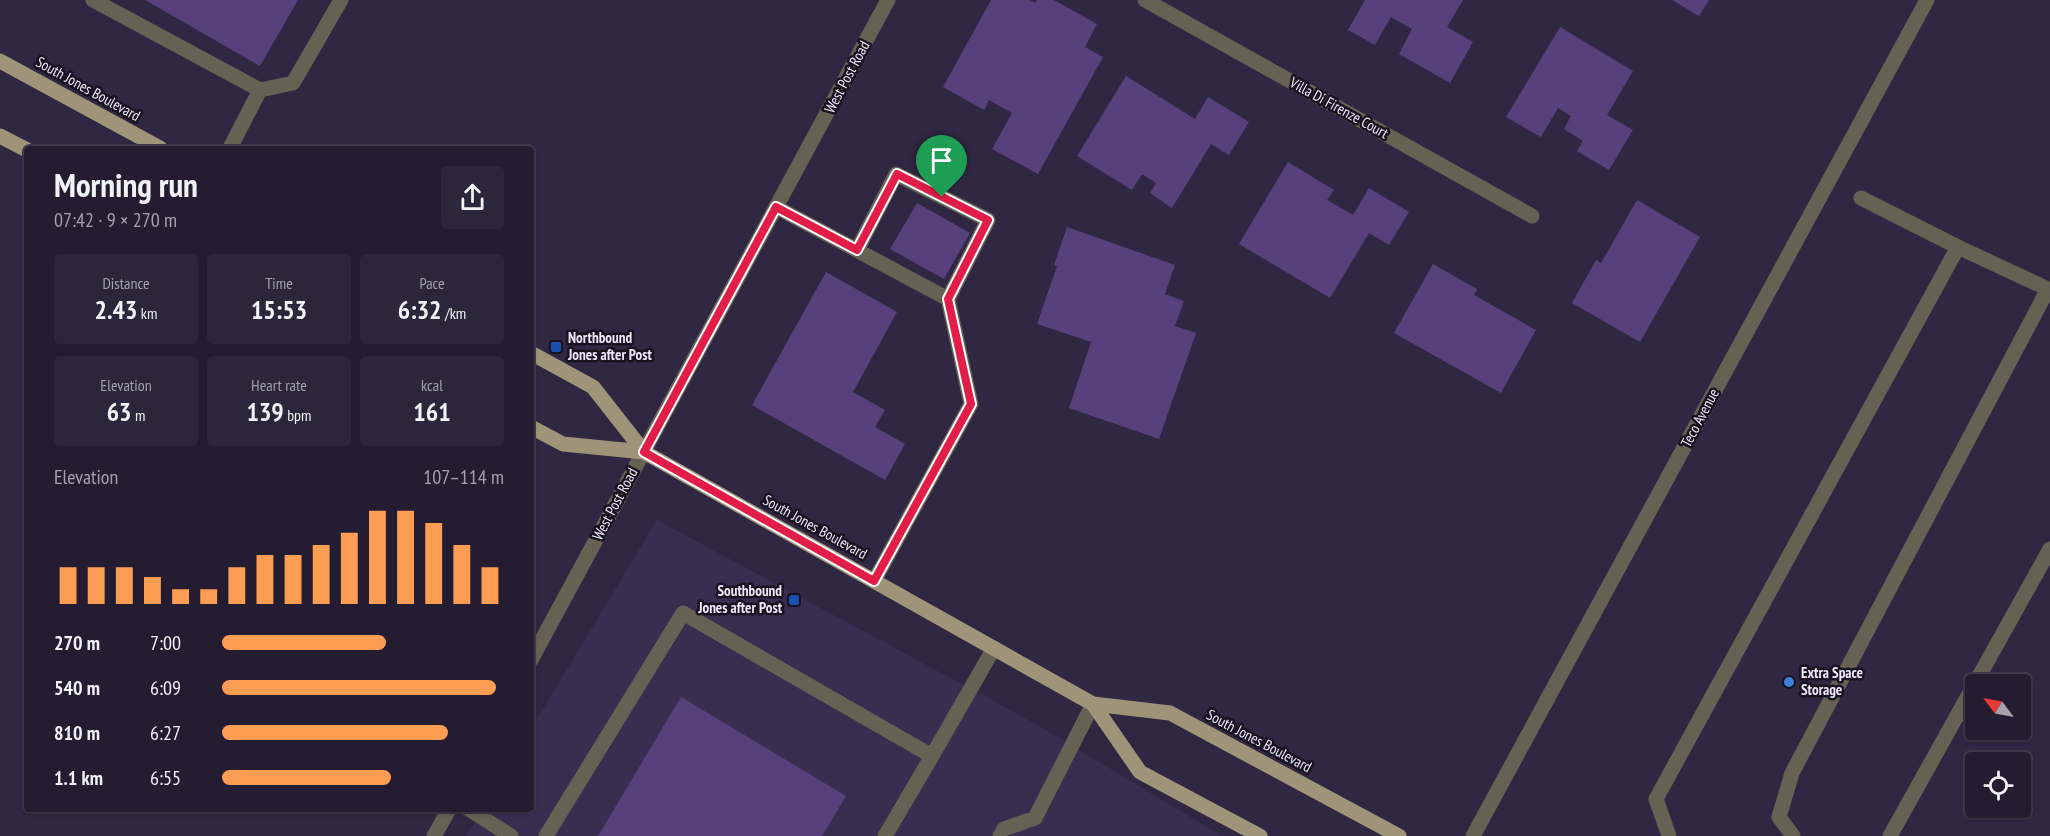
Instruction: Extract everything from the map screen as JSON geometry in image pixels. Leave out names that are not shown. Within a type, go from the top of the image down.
[{"type":"main road","name":"South Jones Boulevard","points":[[0,61],[156,146]]},
{"type":"main road","points":[[0,135],[24,148]]},
{"type":"main road","name":"South Jones Boulevard","points":[[534,355],[593,387],[644,452],[1094,704],[1170,713],[1399,836]]},
{"type":"main road","name":"South Jones Boulevard","points":[[534,429],[563,444],[644,452]]},
{"type":"main road","name":"South Jones Boulevard","points":[[1094,704],[1140,772],[1260,836]]},
{"type":"street","points":[[93,0],[260,90],[293,83],[341,0]]},
{"type":"street","name":"West Post Road","points":[[534,654],[888,0]]},
{"type":"street","name":"Villa Di Firenze Court","points":[[1145,0],[1533,216]]},
{"type":"street","name":"Teco Avenue","points":[[1473,836],[1927,0]]},
{"type":"street","points":[[231,146],[260,90]]},
{"type":"street","points":[[857,250],[897,174],[988,220],[948,299],[971,404],[874,581]]},
{"type":"street","points":[[1793,836],[1779,817],[1792,773],[2049,289],[1958,247],[1861,198]]},
{"type":"street","points":[[776,207],[948,299]]},
{"type":"street","points":[[1669,836],[1656,799],[1958,247]]},
{"type":"street","points":[[1890,836],[2050,549]]},
{"type":"street","points":[[546,836],[683,613],[932,756]]},
{"type":"street","points":[[885,836],[994,648]]},
{"type":"street","points":[[1000,836],[1004,829],[1035,818],[1094,704]]},
{"type":"street","points":[[434,836],[448,812]]},
{"type":"street","points":[[473,812],[511,836]]},
{"type":"shaded area","points":[[657,520],[1036,724],[1222,836],[466,836],[481,812],[534,812],[534,724]]},
{"type":"building","points":[[145,0],[298,0],[260,66]]},
{"type":"building","points":[[991,0],[1030,0],[1035,3],[1037,0],[1054,0],[1097,24],[1085,47],[1103,57],[1038,174],[992,149],[1012,113],[989,100],[984,110],[943,87]]},
{"type":"building","points":[[1365,0],[1463,0],[1447,27],[1473,42],[1450,83],[1399,54],[1412,29],[1391,17],[1375,45],[1348,30]]},
{"type":"building","points":[[1672,0],[1709,0],[1699,16]]},
{"type":"building","points":[[1560,27],[1633,71],[1607,115],[1633,130],[1609,170],[1577,151],[1583,141],[1564,129],[1571,116],[1558,108],[1541,137],[1506,117]]},
{"type":"building","points":[[1126,76],[1195,119],[1208,97],[1249,122],[1229,155],[1211,144],[1172,208],[1150,193],[1156,183],[1142,174],[1132,190],[1077,156]]},
{"type":"building","points":[[1288,162],[1334,190],[1327,200],[1353,215],[1369,188],[1409,212],[1389,245],[1369,233],[1330,298],[1239,244]]},
{"type":"building","points":[[1637,200],[1700,237],[1640,342],[1572,303],[1596,260],[1601,263]]},
{"type":"building","points":[[917,203],[970,233],[944,279],[890,249]]},
{"type":"building","points":[[1067,227],[1175,265],[1165,294],[1184,301],[1175,326],[1196,333],[1159,439],[1069,408],[1091,342],[1037,324],[1057,266],[1054,265]]},
{"type":"building","points":[[1433,264],[1477,289],[1474,295],[1536,330],[1501,393],[1394,333]]},
{"type":"building","points":[[826,272],[897,312],[853,392],[885,410],[875,427],[905,444],[885,480],[752,405]]},
{"type":"building","points":[[681,697],[846,796],[822,836],[598,836]]},
{"type":"place","name":"Northbound Jones after Post","points":[[556,347]]},
{"type":"place","name":"Southbound Jones after Post","points":[[794,600]]},
{"type":"place","name":"Extra Space Storage","points":[[1789,682]]},
{"type":"route","points":[[897,174],[942,197],[988,220],[948,299],[971,404],[874,581],[644,452],[776,207],[857,250],[897,174]]}]
